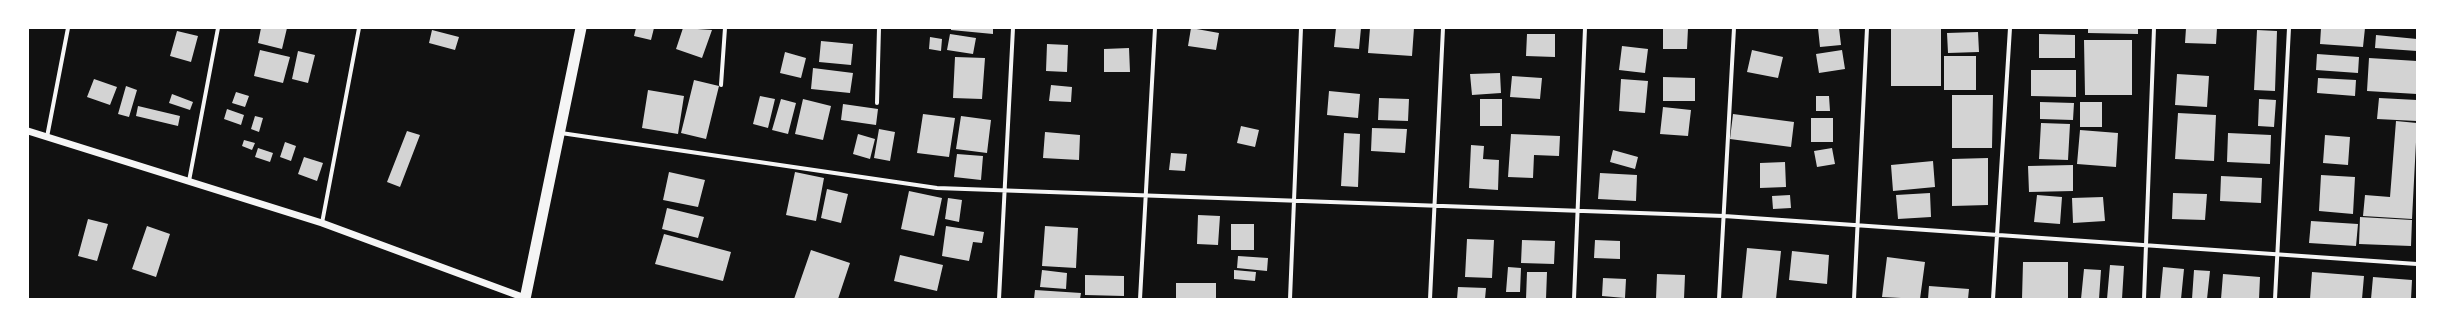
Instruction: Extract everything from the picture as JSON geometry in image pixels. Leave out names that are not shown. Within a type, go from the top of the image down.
[{"type":"highway","points":[[527,299],[581,28]]},
{"type":"street","points":[[46,137],[68,28]]},
{"type":"street","points":[[189,181],[218,28]]},
{"type":"street","points":[[322,223],[359,28]]},
{"type":"street","points":[[721,85],[725,28]]},
{"type":"street","points":[[877,103],[879,28]]},
{"type":"street","points":[[999,299],[1013,28]]},
{"type":"street","points":[[1140,299],[1155,28]]},
{"type":"street","points":[[1290,299],[1301,28]]},
{"type":"street","points":[[1430,299],[1443,28]]},
{"type":"street","points":[[1574,299],[1585,28]]},
{"type":"street","points":[[1719,299],[1734,28]]},
{"type":"street","points":[[1854,299],[1867,28]]},
{"type":"street","points":[[1994,299],[2010,28]]},
{"type":"street","points":[[2144,299],[2154,28]]},
{"type":"street","points":[[2275,299],[2288,28]]},
{"type":"street","points":[[28,131],[322,223],[527,299]]},
{"type":"street","points":[[561,133],[937,188],[1724,216],[1997,237],[2145,245],[2417,264]]},
{"type":"building","points":[[261,28],[287,28],[282,49],[258,43]]},
{"type":"building","points":[[636,28],[654,28],[651,40],[634,36]]},
{"type":"building","points":[[683,28],[712,30],[702,58],[676,49]]},
{"type":"building","points":[[951,28],[993,28],[993,34],[951,30]]},
{"type":"building","points":[[1191,28],[1219,33],[1216,50],[1188,46]]},
{"type":"building","points":[[1336,28],[1361,28],[1359,49],[1334,47]]},
{"type":"building","points":[[1370,28],[1414,28],[1412,56],[1368,53]]},
{"type":"building","points":[[1663,28],[1688,28],[1687,49],[1663,49]]},
{"type":"building","points":[[1818,28],[1839,28],[1841,45],[1820,47]]},
{"type":"building","points":[[1891,28],[1941,28],[1941,86],[1891,86]]},
{"type":"building","points":[[2088,28],[2138,28],[2138,34],[2088,33]]},
{"type":"building","points":[[2186,28],[2217,28],[2216,44],[2185,43]]},
{"type":"building","points":[[2321,28],[2365,28],[2363,47],[2320,44]]},
{"type":"building","points":[[432,30],[459,37],[455,50],[429,43]]},
{"type":"building","points":[[2257,30],[2277,31],[2275,91],[2254,90]]},
{"type":"building","points":[[177,31],[198,36],[191,62],[170,56]]},
{"type":"building","points":[[1978,32],[1979,52],[1948,53],[1947,33]]},
{"type":"building","points":[[950,34],[976,38],[973,54],[947,50]]},
{"type":"building","points":[[1527,34],[1555,34],[1555,57],[1526,56]]},
{"type":"building","points":[[2039,34],[2075,35],[2075,58],[2039,58]]},
{"type":"building","points":[[2376,35],[2417,39],[2417,51],[2375,48]]},
{"type":"building","points":[[930,37],[942,39],[941,51],[929,49]]},
{"type":"building","points":[[2084,40],[2132,40],[2132,95],[2085,95]]},
{"type":"building","points":[[821,41],[853,44],[851,65],[819,62]]},
{"type":"building","points":[[1047,44],[1068,45],[1067,72],[1046,71]]},
{"type":"building","points":[[1622,46],[1648,49],[1645,73],[1619,70]]},
{"type":"building","points":[[1129,48],[1130,72],[1104,72],[1104,49]]},
{"type":"building","points":[[260,50],[290,57],[283,83],[254,76]]},
{"type":"building","points":[[1752,50],[1783,57],[1778,78],[1747,72]]},
{"type":"building","points":[[1842,50],[1845,69],[1819,73],[1816,54]]},
{"type":"building","points":[[298,51],[315,55],[308,83],[292,79]]},
{"type":"building","points":[[785,52],[806,58],[801,78],[780,73]]},
{"type":"building","points":[[2317,54],[2359,57],[2358,73],[2316,70]]},
{"type":"building","points":[[1944,56],[1976,56],[1976,90],[1944,90]]},
{"type":"building","points":[[955,57],[985,58],[982,99],[953,98]]},
{"type":"building","points":[[2369,58],[2417,61],[2417,94],[2367,91]]},
{"type":"building","points":[[813,68],[853,73],[850,93],[811,89]]},
{"type":"building","points":[[2031,70],[2076,70],[2076,97],[2031,96]]},
{"type":"building","points":[[1500,73],[1501,93],[1472,95],[1470,74]]},
{"type":"building","points":[[2177,74],[2209,76],[2207,107],[2175,105]]},
{"type":"building","points":[[1512,76],[1542,78],[1540,99],[1510,97]]},
{"type":"building","points":[[1663,77],[1695,78],[1695,101],[1663,101]]},
{"type":"building","points":[[2318,78],[2356,80],[2355,96],[2317,93]]},
{"type":"building","points":[[94,79],[117,87],[110,105],[87,97]]},
{"type":"building","points":[[1621,79],[1648,81],[1645,113],[1619,111]]},
{"type":"building","points":[[694,80],[719,86],[706,139],[681,133]]},
{"type":"building","points":[[1051,85],[1072,87],[1071,102],[1049,101]]},
{"type":"building","points":[[126,86],[137,90],[129,117],[118,114]]},
{"type":"building","points":[[648,90],[684,96],[678,134],[642,128]]},
{"type":"building","points":[[1329,91],[1360,94],[1358,118],[1327,115]]},
{"type":"building","points":[[236,92],[249,96],[245,107],[232,103]]},
{"type":"building","points":[[172,94],[193,102],[190,110],[169,103]]},
{"type":"building","points":[[1952,95],[1993,95],[1992,148],[1952,148]]},
{"type":"building","points":[[760,96],[775,99],[768,128],[753,124]]},
{"type":"building","points":[[1816,96],[1829,96],[1830,111],[1816,111]]},
{"type":"building","points":[[1379,98],[1409,99],[1408,121],[1378,120]]},
{"type":"building","points":[[2379,98],[2417,100],[2417,121],[2377,119]]},
{"type":"building","points":[[781,99],[796,103],[788,134],[772,130]]},
{"type":"building","points":[[803,99],[831,106],[823,140],[795,134]]},
{"type":"building","points":[[1480,99],[1502,99],[1502,126],[1480,126]]},
{"type":"building","points":[[2259,99],[2276,100],[2274,127],[2258,126]]},
{"type":"building","points":[[2040,102],[2074,103],[2073,120],[2040,119]]},
{"type":"building","points":[[2080,102],[2102,102],[2102,127],[2080,127]]},
{"type":"building","points":[[843,104],[878,109],[876,125],[841,120]]},
{"type":"building","points":[[138,106],[180,116],[178,126],[136,116]]},
{"type":"building","points":[[1663,107],[1691,110],[1688,136],[1660,134]]},
{"type":"building","points":[[227,109],[244,115],[241,125],[224,119]]},
{"type":"building","points":[[2178,113],[2216,115],[2214,161],[2175,159]]},
{"type":"building","points":[[923,114],[955,118],[949,157],[917,153]]},
{"type":"building","points":[[1733,114],[1794,122],[1791,147],[1730,139]]},
{"type":"building","points":[[255,116],[263,118],[259,132],[251,129]]},
{"type":"building","points":[[961,116],[991,120],[987,153],[956,149]]},
{"type":"building","points":[[1811,118],[1833,118],[1833,142],[1811,142]]},
{"type":"building","points":[[2396,121],[2417,123],[2412,219],[2363,216],[2365,195],[2390,197]]},
{"type":"building","points":[[2041,123],[2070,124],[2068,160],[2039,159]]},
{"type":"building","points":[[1241,126],[1259,130],[1255,147],[1237,143]]},
{"type":"building","points":[[1372,128],[1407,129],[1405,153],[1371,151]]},
{"type":"building","points":[[879,129],[895,132],[890,161],[874,158]]},
{"type":"building","points":[[2080,130],[2118,133],[2116,167],[2077,164]]},
{"type":"building","points":[[407,131],[420,135],[400,187],[387,182]]},
{"type":"building","points":[[1045,132],[1080,135],[1079,160],[1043,158]]},
{"type":"building","points":[[1344,133],[1360,134],[1358,187],[1341,186]]},
{"type":"building","points":[[2228,133],[2271,135],[2270,164],[2227,162]]},
{"type":"building","points":[[858,134],[875,139],[870,159],[853,154]]},
{"type":"building","points":[[1511,134],[1560,136],[1559,156],[1534,155],[1533,178],[1508,177]]},
{"type":"building","points":[[2325,135],[2350,137],[2348,165],[2323,163]]},
{"type":"building","points":[[244,140],[255,143],[252,150],[242,146]]},
{"type":"building","points":[[285,142],[296,146],[291,161],[280,157]]},
{"type":"building","points":[[1471,145],[1484,146],[1483,159],[1499,160],[1498,190],[1469,188]]},
{"type":"building","points":[[258,148],[273,153],[270,162],[255,157]]},
{"type":"building","points":[[1832,148],[1835,164],[1817,167],[1814,151]]},
{"type":"building","points":[[1613,150],[1638,157],[1635,169],[1610,162]]},
{"type":"building","points":[[1171,153],[1187,154],[1185,171],[1169,170]]},
{"type":"building","points":[[957,154],[983,156],[981,180],[954,177]]},
{"type":"building","points":[[304,157],[323,163],[317,181],[298,174]]},
{"type":"building","points":[[1988,158],[1988,205],[1952,206],[1952,159]]},
{"type":"building","points":[[1933,161],[1935,187],[1893,191],[1891,165]]},
{"type":"building","points":[[1785,162],[1786,187],[1760,188],[1760,163]]},
{"type":"building","points":[[2073,165],[2073,191],[2029,192],[2028,166]]},
{"type":"building","points":[[669,172],[705,180],[698,207],[663,200]]},
{"type":"building","points":[[795,172],[824,178],[816,221],[786,215]]},
{"type":"building","points":[[1600,173],[1637,175],[1636,201],[1598,199]]},
{"type":"building","points":[[2321,175],[2355,177],[2353,214],[2319,211]]},
{"type":"building","points":[[2221,176],[2262,178],[2261,203],[2220,201]]},
{"type":"building","points":[[827,189],[848,194],[841,223],[821,218]]},
{"type":"building","points":[[909,191],[942,198],[934,236],[901,229]]},
{"type":"building","points":[[1930,193],[1931,217],[1898,219],[1896,195]]},
{"type":"building","points":[[2173,193],[2207,194],[2205,220],[2172,219]]},
{"type":"building","points":[[1790,195],[1791,208],[1773,209],[1772,196]]},
{"type":"building","points":[[2037,195],[2062,197],[2060,224],[2034,222]]},
{"type":"building","points":[[2103,197],[2105,221],[2073,223],[2072,198]]},
{"type":"building","points":[[948,198],[962,200],[959,222],[945,219]]},
{"type":"building","points":[[667,208],[704,217],[698,238],[662,229]]},
{"type":"building","points":[[1198,215],[1220,216],[1218,245],[1197,244]]},
{"type":"building","points":[[2360,217],[2412,220],[2411,246],[2359,244]]},
{"type":"building","points":[[88,219],[108,224],[97,261],[78,256]]},
{"type":"building","points":[[2311,221],[2358,224],[2356,246],[2309,243]]},
{"type":"building","points":[[1231,224],[1254,224],[1254,250],[1231,250]]},
{"type":"building","points":[[147,226],[170,234],[156,277],[132,269]]},
{"type":"building","points":[[946,226],[984,232],[982,243],[973,242],[969,261],[942,256]]},
{"type":"building","points":[[1045,226],[1078,228],[1076,268],[1042,266]]},
{"type":"building","points":[[664,234],[731,252],[723,281],[655,264]]},
{"type":"building","points":[[1467,239],[1494,240],[1492,278],[1465,277]]},
{"type":"building","points":[[1522,240],[1555,241],[1554,264],[1521,263]]},
{"type":"building","points":[[1595,240],[1620,241],[1620,259],[1594,258]]},
{"type":"building","points":[[1747,248],[1781,251],[1776,299],[1742,299]]},
{"type":"building","points":[[811,250],[850,263],[838,299],[794,299]]},
{"type":"building","points":[[1792,251],[1829,255],[1827,284],[1789,280]]},
{"type":"building","points":[[900,255],[943,265],[937,291],[894,281]]},
{"type":"building","points":[[1238,256],[1268,258],[1267,271],[1237,268]]},
{"type":"building","points":[[1887,257],[1925,262],[1920,299],[1882,297]]},
{"type":"building","points":[[2023,262],[2068,262],[2068,299],[2022,299]]},
{"type":"building","points":[[2110,265],[2124,266],[2122,299],[2107,299]]},
{"type":"building","points":[[1508,267],[1521,268],[1520,292],[1506,292]]},
{"type":"building","points":[[2163,267],[2184,269],[2181,299],[2160,299]]},
{"type":"building","points":[[2084,269],[2101,270],[2099,299],[2081,299]]},
{"type":"building","points":[[1042,270],[1067,273],[1066,289],[1040,287]]},
{"type":"building","points":[[1234,270],[1256,272],[1255,281],[1234,279]]},
{"type":"building","points":[[2194,270],[2210,271],[2207,299],[2192,299]]},
{"type":"building","points":[[1527,272],[1547,272],[1546,299],[1526,299]]},
{"type":"building","points":[[2312,272],[2364,276],[2362,299],[2310,299]]},
{"type":"building","points":[[1657,274],[1685,275],[1684,299],[1656,299]]},
{"type":"building","points":[[2223,274],[2260,277],[2259,299],[2221,299]]},
{"type":"building","points":[[1085,275],[1124,276],[1124,296],[1085,295]]},
{"type":"building","points":[[2373,277],[2412,280],[2411,299],[2371,299]]},
{"type":"building","points":[[1603,278],[1626,279],[1625,298],[1602,296]]},
{"type":"building","points":[[1176,283],[1216,283],[1216,299],[1176,299]]},
{"type":"building","points":[[1929,286],[1969,289],[1968,299],[1928,299]]},
{"type":"building","points":[[1458,287],[1486,288],[1485,299],[1457,299]]},
{"type":"building","points":[[1035,290],[1081,293],[1080,299],[1034,299]]}]
